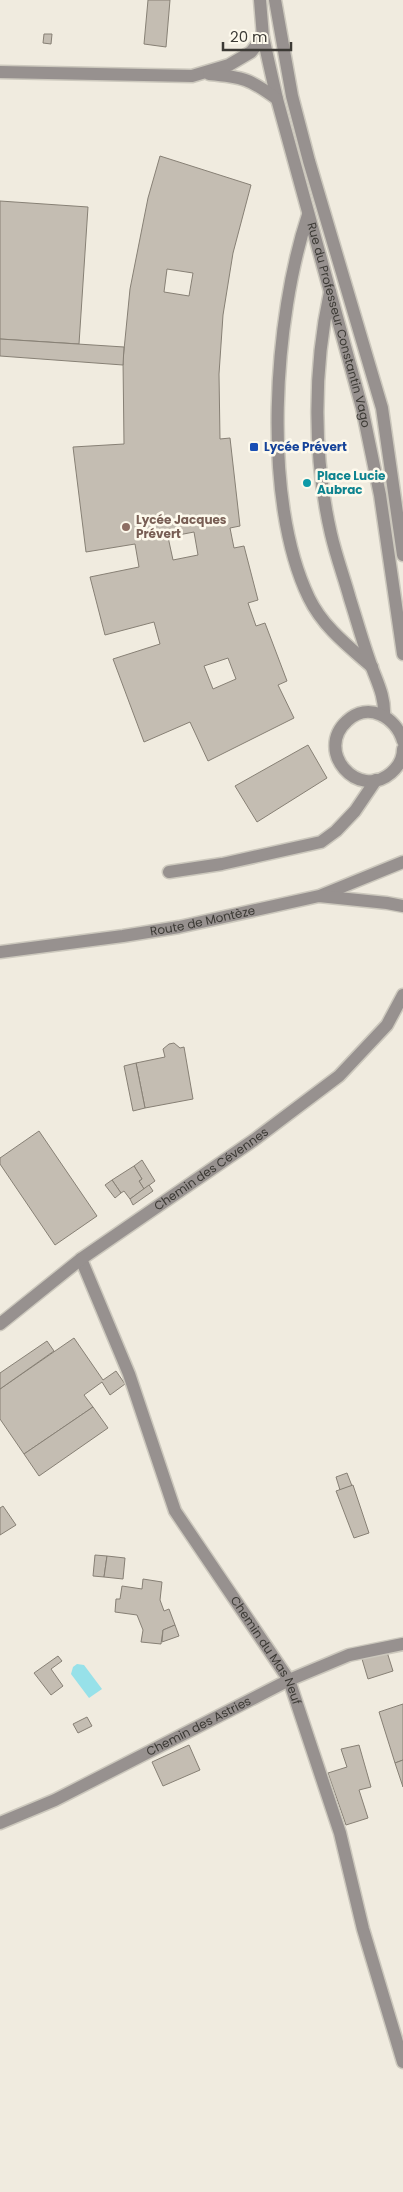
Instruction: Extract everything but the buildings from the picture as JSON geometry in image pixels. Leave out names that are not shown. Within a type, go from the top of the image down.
[{"type":"street","name":"Rue du Professeur Constantin Vago","points":[[260,0],[263,37],[277,99],[362,408],[380,495],[403,654]]},
{"type":"street","name":"Rue du Professeur Constantin Vago","points":[[275,0],[292,96],[308,161],[382,408],[403,555]]},
{"type":"street","points":[[0,72],[192,76],[229,64],[251,52],[263,37]]},
{"type":"street","points":[[204,73],[244,78],[277,99]]},
{"type":"street","points":[[308,215],[296,252],[283,324],[278,408],[283,498],[295,559],[309,598],[329,629],[372,667]]},
{"type":"street","points":[[330,292],[322,330],[320,359],[318,408],[320,464],[331,534],[372,667],[385,701],[384,715]]},
{"type":"street","points":[[403,741],[400,731],[384,715],[366,712],[350,718],[341,726],[334,748],[337,760],[348,774],[365,781],[376,780],[394,771],[403,752]]},
{"type":"street","points":[[169,872],[222,864],[321,842],[336,831],[356,811],[376,780]]},
{"type":"street","points":[[319,896],[403,862]]},
{"type":"street","name":"Route de Montèze","points":[[0,952],[179,927],[319,896],[387,902],[403,906]]},
{"type":"street","name":"Chemin des Cévennes","points":[[0,1324],[81,1259],[254,1140],[339,1076],[387,1025],[403,995]]},
{"type":"street","name":"Chemin du Mas Neuf","points":[[81,1259],[129,1374],[175,1511],[289,1680],[340,1833],[363,1929],[403,2062]]},
{"type":"street","name":"Chemin des Astries","points":[[0,1823],[55,1800],[289,1680],[349,1655],[403,1644]]},
{"type":"water","points":[[77,1664],[84,1665],[102,1689],[89,1698],[71,1674],[73,1667]]},
{"type":"place","name":"Lycée Prévert","points":[[254,447]]},
{"type":"place","name":"Place Lucie Aubrac","points":[[307,483]]},
{"type":"place","name":"Lycée Jacques Prévert","points":[[126,527]]}]
